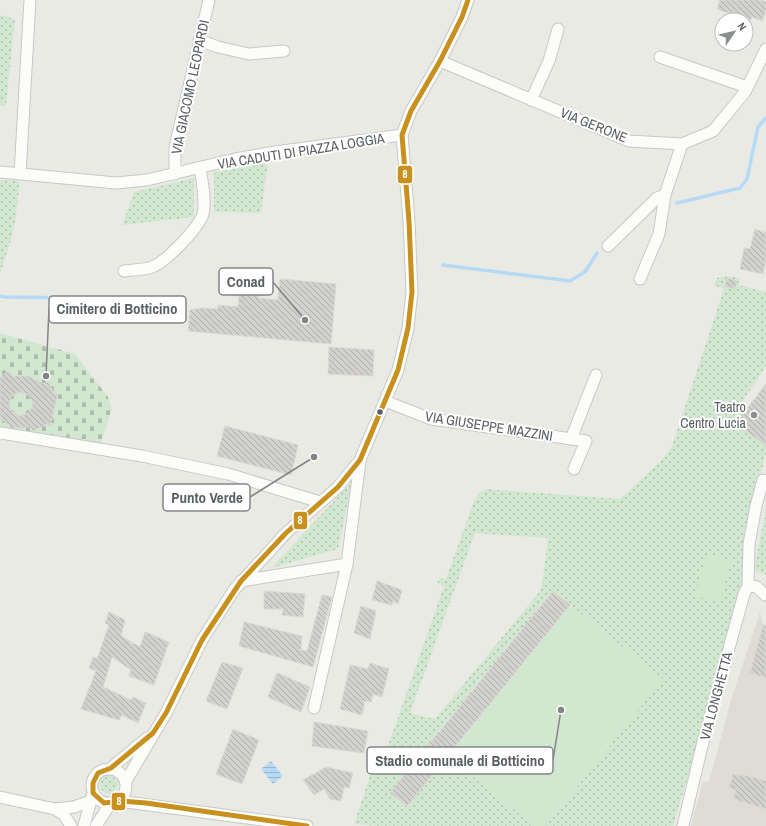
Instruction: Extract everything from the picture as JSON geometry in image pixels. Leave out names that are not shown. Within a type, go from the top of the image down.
[{"type":"street","points":[[20,174],[30,0]]},
{"type":"street","name":"VIA GIACOMO LEOPARDI","points":[[175,174],[175,147],[209,0]]},
{"type":"street","points":[[314,708],[347,564],[360,460],[404,351],[412,292],[409,220],[402,135],[411,111],[440,61],[462,17],[468,0]]},
{"type":"street","points":[[531,100],[549,61],[558,29]]},
{"type":"street","points":[[199,40],[218,47],[249,54],[284,51]]},
{"type":"street","name":"VIA GERONE","points":[[440,61],[629,141],[682,144],[713,131],[747,87],[766,48]]},
{"type":"street","points":[[660,56],[747,87]]},
{"type":"street","name":"VIA CADUTI DI PIAZZA LOGGIA","points":[[0,172],[116,183],[147,180],[275,152],[402,135]]},
{"type":"street","points":[[640,279],[659,234],[665,195],[682,144]]},
{"type":"street","name":"VIA CADUTI DI PIAZZA LOGGIA","points":[[124,271],[152,267],[164,260],[187,237],[202,216],[204,195],[200,168]]},
{"type":"street","points":[[608,246],[657,198],[665,195]]},
{"type":"street","name":"VIA GIUSEPPE MAZZINI","points":[[571,439],[596,375]]},
{"type":"street","name":"VIA GIUSEPPE MAZZINI","points":[[385,401],[431,419],[586,441],[574,469]]},
{"type":"street","points":[[0,434],[1,432],[43,439],[228,474],[320,502]]},
{"type":"street","points":[[96,826],[115,802],[124,795],[126,785],[153,733],[166,714],[202,640],[241,581],[286,533],[338,487],[360,460]]},
{"type":"street","name":"VIA LONGHETTA","points":[[683,826],[702,746],[744,594],[748,586],[749,544],[756,506],[763,480]]},
{"type":"street","points":[[241,581],[347,564]]},
{"type":"street","points":[[748,586],[757,587],[765,595]]},
{"type":"street","points":[[111,768],[153,733]]},
{"type":"street","points":[[84,826],[92,797],[93,779],[97,772],[104,769],[111,768],[118,770],[133,796],[146,803]]},
{"type":"street","points":[[0,797],[55,809],[74,807],[92,797]]},
{"type":"street","points":[[92,797],[103,802],[134,804],[146,803],[307,826]]},
{"type":"street","points":[[55,809],[64,815],[72,826]]},
{"type":"shaded area","points":[[760,612],[763,624],[766,625],[766,826],[691,826],[703,781],[709,782],[731,700]]},
{"type":"green space","points":[[0,15],[15,19],[6,106],[0,105]]},
{"type":"green space","points":[[268,163],[261,213],[214,212],[214,172]]},
{"type":"green space","points":[[194,178],[194,217],[122,225],[134,192]]},
{"type":"green space","points":[[0,180],[19,181],[14,228],[0,273]]},
{"type":"green space","points":[[726,276],[740,278],[738,285],[766,292],[766,366],[743,401],[749,407],[736,423],[766,446],[766,454],[758,483],[745,585],[673,826],[546,826],[662,679],[553,591],[443,726],[460,740],[390,793],[407,806],[447,756],[535,826],[375,826],[354,824],[373,767],[380,769],[444,586],[437,584],[439,578],[446,579],[474,501],[479,493],[486,489],[620,499],[661,461],[672,446],[724,289],[714,285],[717,278]],"holes":[[[475,533],[548,538],[540,591],[435,719],[410,713]]]},
{"type":"green space","points":[[0,333],[75,354],[108,397],[112,409],[101,443],[2,428],[0,430]]},
{"type":"green space","points":[[352,482],[338,549],[271,568]]},
{"type":"green space","points":[[766,508],[766,575],[754,570]]},
{"type":"green space","points":[[707,554],[731,561],[720,603],[695,596]]},
{"type":"green space","points":[[570,605],[663,679],[546,826],[535,826],[447,756]]},
{"type":"green space","points":[[105,776],[113,776],[118,781],[116,792],[113,794],[105,794],[100,789],[100,781]]},
{"type":"water","points":[[271,761],[283,776],[273,784],[261,769]]},
{"type":"building","points":[[720,0],[761,0],[766,2],[766,11],[762,21],[754,18],[754,12],[725,12],[717,9]]},
{"type":"building","points":[[755,229],[766,233],[766,260],[763,274],[740,269],[744,248],[750,249]]},
{"type":"building","points":[[241,276],[260,278],[258,298],[278,300],[280,279],[336,284],[331,344],[188,331],[190,310],[202,308],[218,309],[218,305],[238,307]]},
{"type":"building","points":[[727,278],[737,281],[735,289],[725,286]]},
{"type":"building","points":[[329,347],[374,350],[373,376],[328,374]]},
{"type":"building","points":[[9,371],[12,376],[28,376],[44,384],[48,382],[54,393],[58,394],[50,426],[46,424],[34,431],[29,426],[23,428],[11,427],[0,418],[0,377]],"holes":[[[20,392],[29,395],[33,404],[29,413],[20,416],[11,411],[9,406],[11,396]]]},
{"type":"building","name":"Teatro Centro Lucia","points":[[766,384],[766,446],[736,423]]},
{"type":"building","points":[[225,426],[298,445],[291,475],[217,456]]},
{"type":"building","points":[[377,581],[402,590],[398,604],[393,601],[392,605],[372,600]]},
{"type":"building","points":[[264,591],[305,594],[303,617],[282,615],[283,609],[264,609]]},
{"type":"building","points":[[553,591],[570,605],[407,806],[390,793]]},
{"type":"building","points":[[322,595],[332,597],[313,667],[239,646],[244,622],[302,636],[301,650],[307,651]]},
{"type":"building","points":[[361,606],[376,611],[370,639],[354,633]]},
{"type":"building","points":[[109,612],[125,620],[121,636],[140,647],[145,632],[169,642],[154,685],[129,676],[131,670],[112,657],[103,687],[131,700],[133,697],[146,703],[138,723],[122,715],[119,720],[81,709],[96,671],[89,668],[93,657],[97,659],[109,625],[105,623]]},
{"type":"building","points":[[763,625],[766,626],[766,678],[750,673]]},
{"type":"building","points":[[222,662],[243,668],[227,709],[206,701]]},
{"type":"building","points":[[370,663],[389,669],[382,697],[373,694],[371,702],[365,701],[362,715],[340,709],[350,665],[368,669]]},
{"type":"building","points":[[277,673],[310,687],[301,712],[268,697]]},
{"type":"building","points":[[314,722],[368,731],[364,753],[312,746]]},
{"type":"building","points":[[233,729],[259,740],[242,784],[216,774]]},
{"type":"building","points":[[326,767],[353,773],[349,788],[344,787],[341,801],[330,799],[324,789],[314,795],[303,780]]},
{"type":"building","points":[[733,774],[739,776],[740,774],[766,781],[766,809],[733,799],[736,790],[729,788]]},
{"type":"waterway","points":[[677,203],[740,188],[747,179],[758,127],[766,118]]},
{"type":"waterway","points":[[443,265],[570,281],[585,272],[597,253]]},
{"type":"waterway","points":[[0,296],[79,298],[164,309]]},
{"type":"transit line","name":"8","points":[[307,826],[146,803],[121,801],[104,803],[93,793],[93,783],[98,773],[111,768],[153,733],[166,713],[202,640],[241,581],[286,533],[338,487],[360,460],[398,370],[408,328],[412,292],[409,221],[402,135],[411,111],[440,61],[462,17],[468,0]]},
{"type":"place","name":"Conad","points":[[305,320]]},
{"type":"place","name":"Cimitero di Botticino","points":[[46,376]]},
{"type":"place","name":"Teatro Centro Lucia","points":[[754,415]]},
{"type":"place","name":"Punto Verde","points":[[314,457]]},
{"type":"place","name":"Stadio comunale di Botticino","points":[[561,710]]}]
